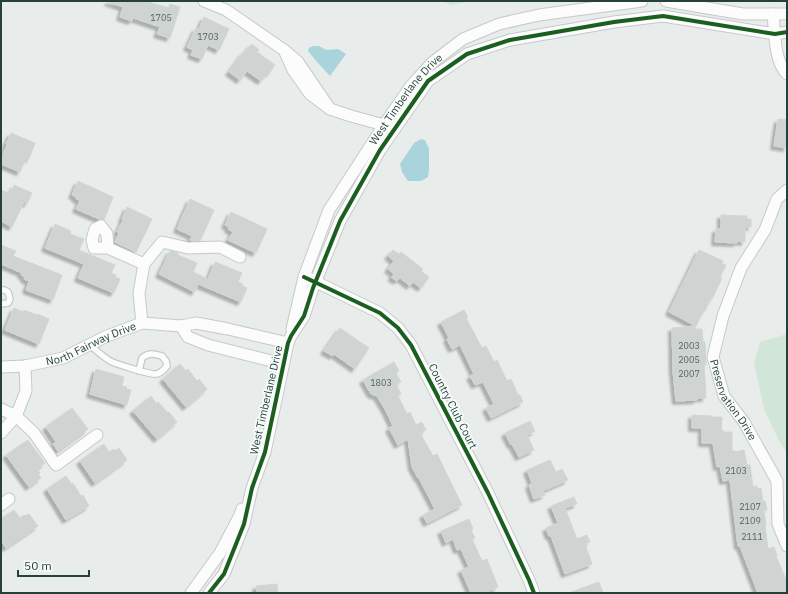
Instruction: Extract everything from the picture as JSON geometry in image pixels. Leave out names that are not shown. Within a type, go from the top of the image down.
[{"type":"street","points":[[204,1],[226,10],[284,50],[298,62],[330,109],[384,125]]},
{"type":"street","name":"West Timberlane Drive","points":[[209,593],[224,574],[244,524],[252,488],[265,452],[283,364],[304,276],[329,210],[411,86],[433,62],[463,39],[499,24],[539,15],[642,1]]},
{"type":"street","points":[[666,1],[743,14],[786,15],[787,31]]},
{"type":"street","points":[[773,14],[778,61],[787,74]]},
{"type":"street","name":"West Timberlane Drive","points":[[289,340],[304,316],[315,282],[340,221],[380,150],[428,81],[467,54],[510,40],[614,22],[663,16],[775,34],[787,31]]},
{"type":"street","name":"Preservation Drive","points":[[787,190],[777,199],[765,230],[741,268],[723,316],[713,357],[724,396],[744,422],[777,481],[778,524],[787,546]]},
{"type":"street","points":[[142,324],[139,293],[144,264],[162,242],[188,248],[220,247],[240,257]]},
{"type":"street","points":[[108,248],[144,264]]},
{"type":"street","name":"Country Club Court","points":[[304,276],[380,313],[398,328],[411,345],[488,493],[534,593]]},
{"type":"street","name":"North Fairway Drive","points":[[1,367],[25,366],[63,358],[107,336],[142,324],[181,326],[196,323],[289,340]]},
{"type":"street","points":[[181,326],[188,336],[208,345],[283,364]]},
{"type":"street","points":[[1,433],[16,416],[26,391],[25,366]]},
{"type":"street","points":[[1,409],[16,416],[34,434],[56,465],[98,435]]},
{"type":"street","name":"West Timberlane Drive","points":[[191,593],[220,553],[240,515],[246,494],[252,488]]},
{"type":"lane","points":[[1,290],[8,292],[10,299],[8,303],[1,304]]},
{"type":"lane","points":[[89,345],[112,362],[139,371],[156,374],[163,372],[167,366],[166,362],[162,356],[147,354],[142,358],[139,371]]},
{"type":"green space","points":[[442,1],[472,1],[451,5]]},
{"type":"green space","points":[[787,334],[787,453],[778,439],[764,409],[754,363],[760,342]]},
{"type":"water","points":[[319,46],[326,50],[338,49],[346,54],[330,76],[308,51],[309,48]]},
{"type":"water","points":[[421,139],[425,140],[429,149],[428,177],[421,181],[408,181],[402,172],[400,164],[414,143]]},
{"type":"building","points":[[108,1],[145,1],[169,8],[170,4],[180,7],[170,38],[157,34],[160,27],[133,18],[132,21],[120,17],[123,7]]},
{"type":"building","points":[[204,17],[229,29],[219,50],[208,45],[202,59],[191,55],[193,50],[187,47],[196,28],[199,29]]},
{"type":"building","points":[[252,44],[259,50],[257,52],[275,65],[261,81],[247,71],[240,80],[229,72],[243,53]]},
{"type":"building","points":[[778,119],[787,120],[787,148],[774,146]]},
{"type":"building","points":[[11,133],[35,143],[29,159],[26,158],[20,172],[1,164],[1,159]]},
{"type":"building","points":[[78,181],[113,197],[104,220],[76,209],[80,201],[72,195]]},
{"type":"building","points":[[14,185],[32,193],[27,204],[24,202],[12,227],[1,221],[1,190],[8,193],[11,189],[13,189]]},
{"type":"building","points":[[190,199],[214,210],[200,241],[190,240],[192,236],[177,229]]},
{"type":"building","points":[[127,207],[152,219],[136,252],[115,242],[119,233],[117,232]]},
{"type":"building","points":[[231,212],[267,229],[256,253],[228,240],[233,232],[225,225]]},
{"type":"building","points":[[721,215],[747,216],[747,219],[751,219],[751,227],[745,227],[745,242],[715,242],[716,229],[721,229]]},
{"type":"building","points":[[55,224],[71,231],[70,234],[84,239],[79,250],[115,265],[111,273],[120,279],[114,293],[78,278],[84,264],[45,248]]},
{"type":"building","points":[[1,245],[16,251],[13,256],[62,275],[53,300],[26,290],[29,281],[24,279],[25,277],[21,275],[22,273],[1,264]]},
{"type":"building","points":[[393,250],[399,254],[401,252],[423,269],[421,271],[429,277],[421,288],[413,282],[410,286],[400,278],[397,281],[391,277],[394,274],[388,269],[394,261],[388,256]]},
{"type":"building","points":[[699,250],[723,261],[722,264],[726,265],[720,277],[722,278],[712,299],[711,298],[696,326],[669,312]]},
{"type":"building","points":[[170,251],[197,263],[193,272],[208,279],[215,262],[242,273],[238,282],[247,288],[241,302],[198,284],[195,292],[159,274]]},
{"type":"building","points":[[14,308],[49,319],[39,344],[5,330]]},
{"type":"building","points":[[464,310],[468,317],[466,318],[482,348],[486,346],[494,362],[497,360],[507,381],[511,379],[523,402],[491,418],[486,408],[494,404],[483,382],[475,385],[470,376],[474,374],[460,345],[452,349],[447,339],[449,338],[441,322]]},
{"type":"building","points":[[696,326],[694,329],[702,329],[703,342],[705,342],[706,365],[704,365],[706,398],[676,401],[673,371],[672,328]]},
{"type":"building","points":[[340,328],[369,348],[355,369],[334,354],[333,356],[324,351]]},
{"type":"building","points":[[394,362],[399,371],[396,373],[401,382],[396,384],[401,394],[398,396],[407,414],[410,412],[416,425],[422,422],[426,430],[420,433],[433,456],[437,454],[462,505],[427,523],[423,515],[435,509],[412,467],[408,439],[398,445],[389,428],[393,426],[386,411],[377,396],[371,394],[363,380]]},
{"type":"building","points":[[180,364],[186,371],[188,369],[197,381],[199,379],[207,389],[186,407],[163,379]]},
{"type":"building","points":[[96,369],[124,377],[122,386],[131,390],[127,405],[90,394]]},
{"type":"building","points":[[151,396],[157,404],[158,402],[168,413],[169,412],[177,422],[157,439],[133,411]]},
{"type":"building","points":[[72,408],[88,429],[58,451],[53,444],[56,442],[46,427]]},
{"type":"building","points":[[692,415],[722,417],[721,430],[723,430],[723,432],[732,432],[732,451],[735,452],[744,450],[747,465],[750,465],[753,487],[757,486],[757,489],[761,488],[763,502],[765,501],[767,510],[764,510],[768,549],[774,547],[776,556],[787,582],[787,593],[758,593],[740,546],[738,546],[730,480],[723,481],[720,466],[717,467],[713,443],[702,443],[702,428],[692,428]]},
{"type":"building","points":[[530,421],[535,431],[527,435],[534,450],[519,457],[505,433]]},
{"type":"building","points":[[28,440],[45,463],[37,469],[41,478],[29,487],[6,455]]},
{"type":"building","points":[[104,444],[109,452],[114,449],[115,451],[119,448],[127,460],[95,483],[80,461]]},
{"type":"building","points":[[550,460],[556,472],[562,469],[568,480],[543,491],[545,495],[534,499],[529,485],[532,483],[527,470]]},
{"type":"building","points":[[66,476],[72,485],[73,483],[81,496],[83,495],[89,506],[66,520],[47,489]]},
{"type":"building","points":[[574,497],[577,504],[565,508],[577,539],[587,535],[590,542],[585,544],[592,564],[565,574],[551,536],[549,536],[546,528],[558,523],[551,506]]},
{"type":"building","points":[[14,510],[20,518],[29,514],[38,526],[6,548],[1,541],[1,519]]},
{"type":"building","points":[[469,519],[473,529],[471,530],[475,538],[472,539],[482,561],[487,559],[498,587],[485,593],[471,593],[461,570],[469,567],[461,549],[457,550],[453,539],[446,543],[441,531]]},
{"type":"building","points":[[599,582],[603,593],[571,593],[571,592]]},
{"type":"building","points":[[277,584],[278,593],[257,593],[256,586]]},
{"type":"cycle path","points":[[209,593],[224,574],[244,524],[252,488],[265,452],[288,343],[304,316],[313,288],[340,221],[380,150],[428,81],[467,54],[510,40],[614,22],[663,16],[775,34],[787,32]]},
{"type":"cycle path","points":[[304,277],[380,313],[398,328],[411,345],[488,493],[534,593]]}]
